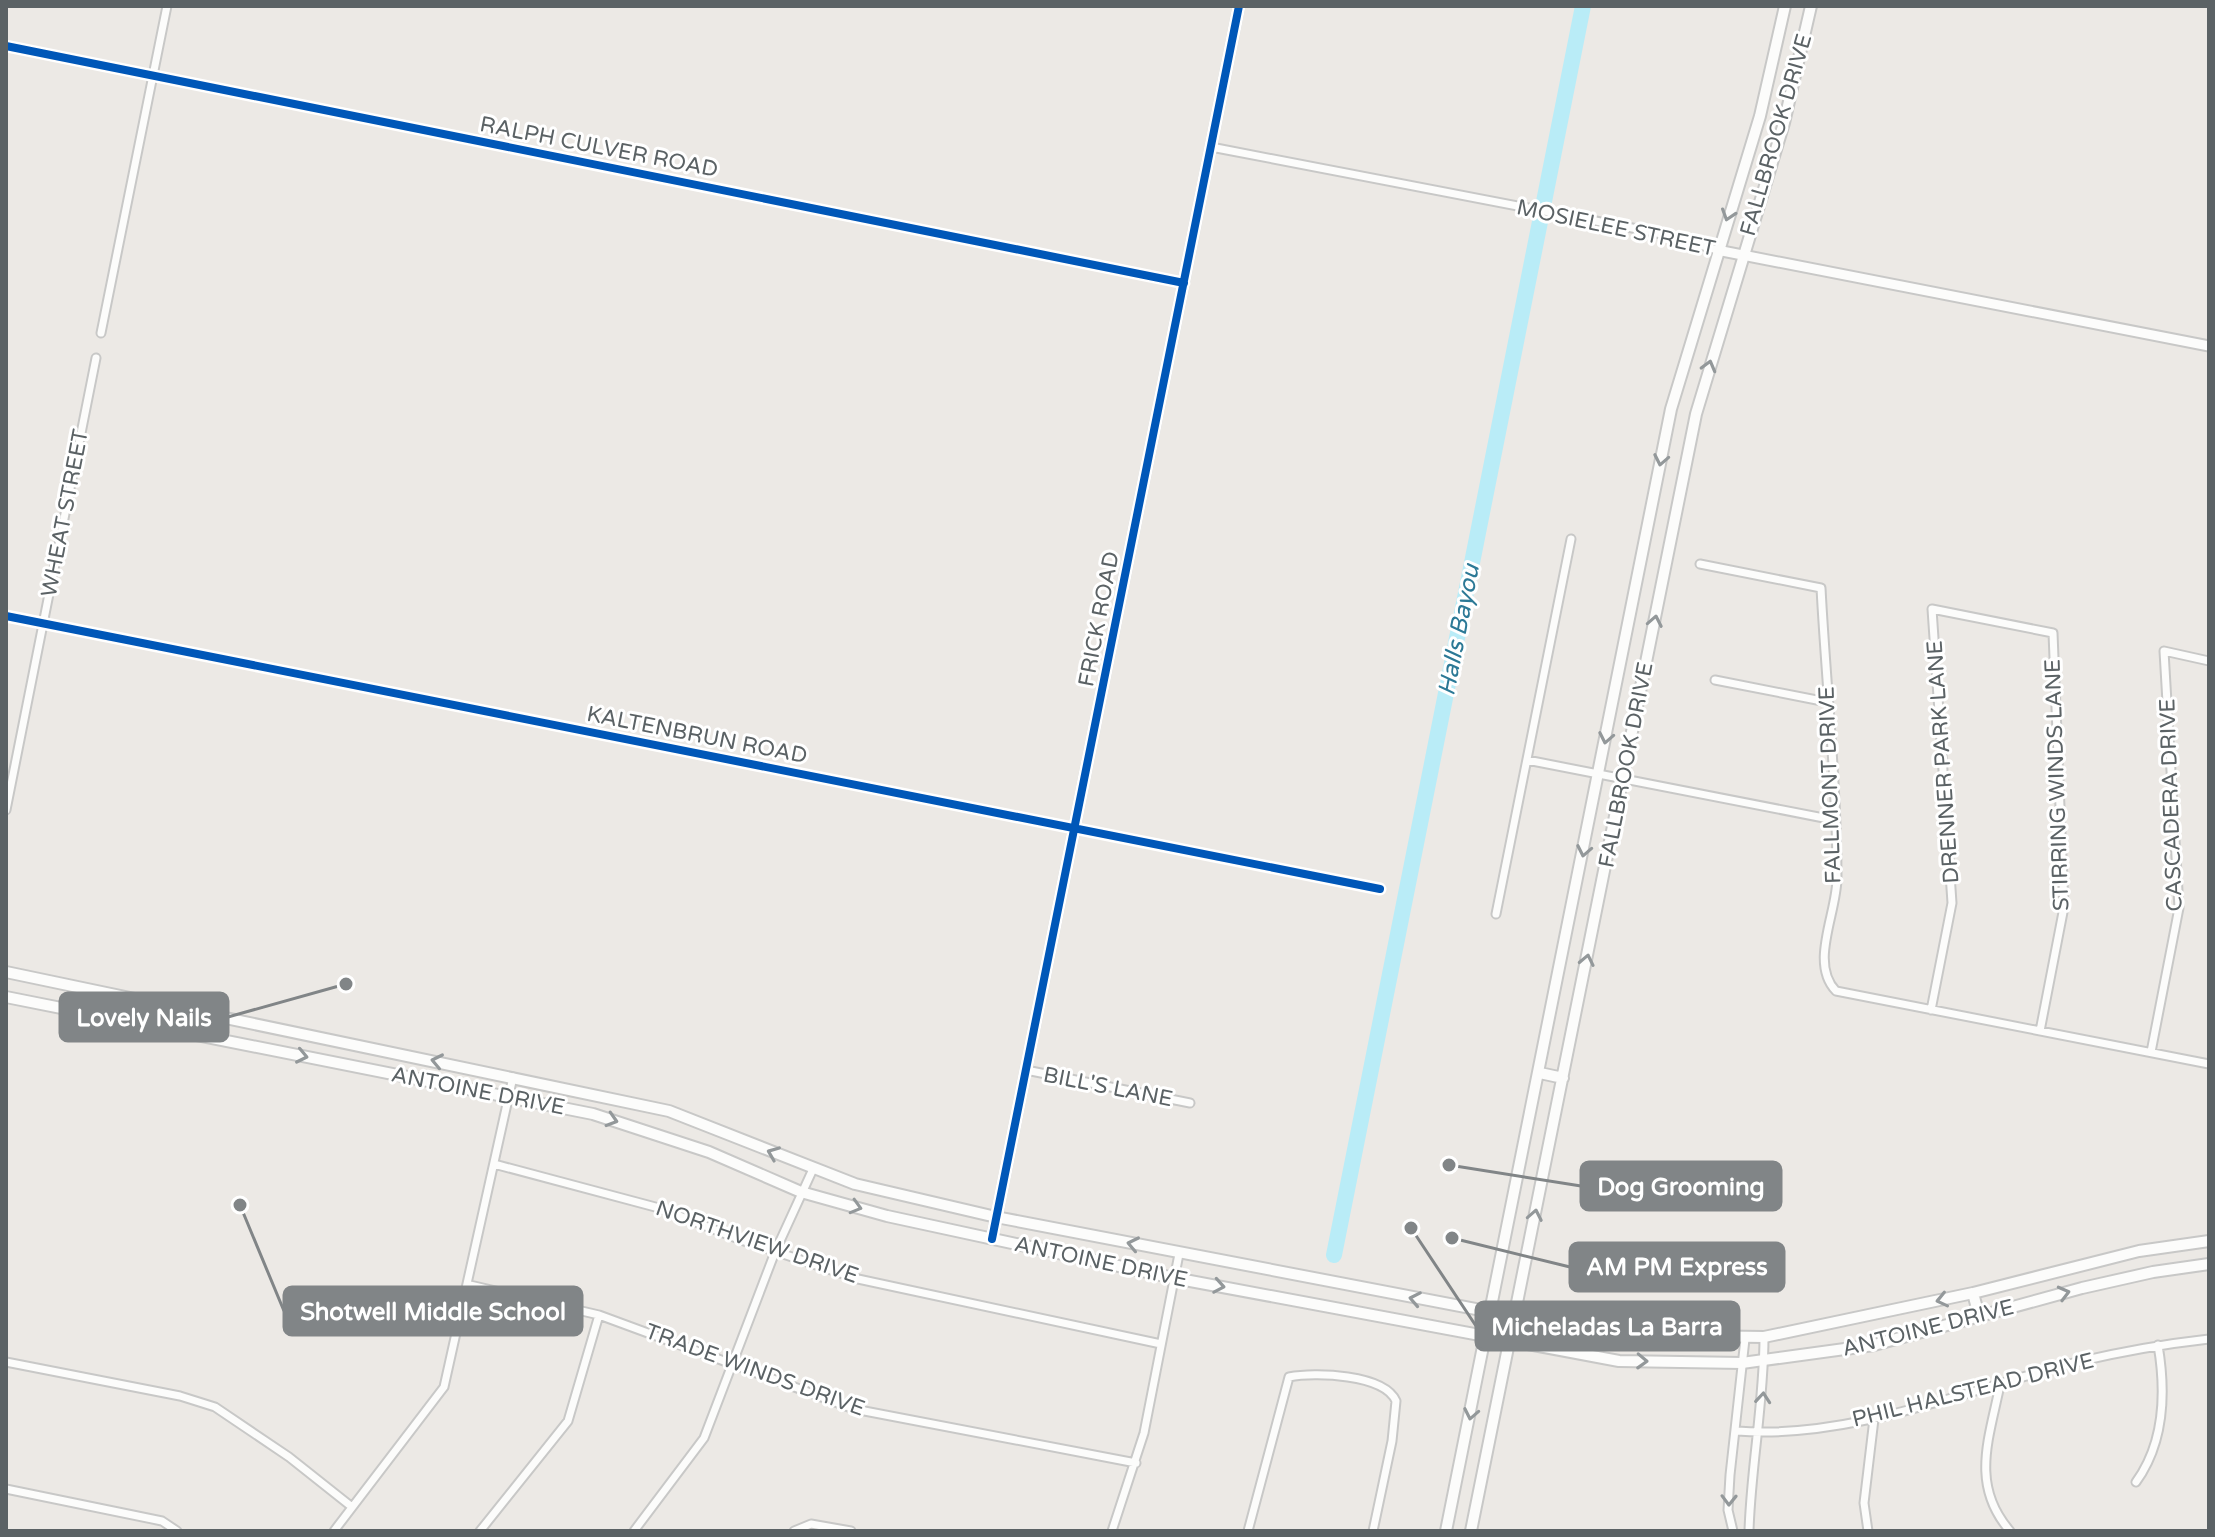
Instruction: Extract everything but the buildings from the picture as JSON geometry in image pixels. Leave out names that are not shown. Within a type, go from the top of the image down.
[{"type":"main road","name":"FALLBROOK DRIVE","points":[[1446,1531],[1671,409],[1760,116],[1785,6]]},
{"type":"main road","name":"FALLBROOK DRIVE","points":[[1471,1531],[1696,414],[1784,123],[1811,6]]},
{"type":"main road","name":"ANTOINE DRIVE","points":[[6,972],[669,1111],[855,1184],[996,1217],[1514,1319],[1611,1335],[1764,1337],[1973,1293],[2139,1251],[2209,1241]]},
{"type":"main road","name":"ANTOINE DRIVE","points":[[6,997],[593,1114],[651,1131],[801,1192],[992,1239],[1174,1278],[1619,1361],[1742,1363],[1874,1345],[2138,1275],[2209,1264]]},
{"type":"main road","points":[[262,1047],[267,1026]]},
{"type":"main road","points":[[1540,1073],[1563,1078]]},
{"type":"main road","points":[[1973,1293],[1979,1316]]},
{"type":"street","points":[[101,333],[167,6]]},
{"type":"street","name":"FRICK ROAD","points":[[992,1239],[1239,6]]},
{"type":"street","name":"RALPH CULVER ROAD","points":[[6,46],[1184,283]]},
{"type":"street","name":"MOSIELEE STREET","points":[[1211,147],[1653,232],[1717,250],[2209,346]]},
{"type":"street","name":"WHEAT STREET","points":[[6,810],[96,358]]},
{"type":"street","points":[[1496,914],[1571,539]]},
{"type":"street","name":"FALLMONT DRIVE","points":[[1700,564],[1821,588],[1837,881],[1824,966],[1827,982],[1845,993],[1931,1010]]},
{"type":"street","name":"DRENNER PARK LANE","points":[[1931,1010],[1952,903],[1932,609],[2053,633]]},
{"type":"street","name":"KALTENBRUN ROAD","points":[[6,616],[1380,889]]},
{"type":"street","name":"STIRRING WINDS LANE","points":[[2040,1031],[2064,907],[2053,633]]},
{"type":"street","name":"CASCADERA DRIVE","points":[[2151,1052],[2179,908],[2164,651],[2209,661]]},
{"type":"street","points":[[1715,680],[1827,702]]},
{"type":"street","points":[[1527,760],[1834,820]]},
{"type":"street","points":[[1931,1010],[2209,1064]]},
{"type":"street","name":"BILL'S LANE","points":[[1026,1070],[1190,1103]]},
{"type":"street","points":[[334,1531],[444,1387],[470,1285],[513,1077]]},
{"type":"street","name":"NORTHVIEW DRIVE","points":[[494,1164],[659,1208],[775,1252],[915,1293],[1161,1344]]},
{"type":"street","points":[[634,1531],[704,1438],[775,1252],[813,1169]]},
{"type":"street","points":[[1112,1531],[1136,1463],[1179,1254]]},
{"type":"street","name":"TRADE WINDS DRIVE","points":[[470,1285],[599,1315],[732,1367],[854,1409],[1136,1463]]},
{"type":"street","points":[[480,1531],[568,1421],[599,1315]]},
{"type":"street","points":[[1749,1531],[1750,1490],[1760,1433],[1764,1337]]},
{"type":"street","points":[[1733,1531],[1728,1510],[1745,1339]]},
{"type":"street","name":"PHIL HALSTEAD DRIVE","points":[[1737,1431],[1760,1433],[1874,1419],[2076,1363],[2158,1345],[2209,1339]]},
{"type":"street","points":[[2136,1482],[2151,1462],[2164,1404],[2158,1345]]},
{"type":"street","points":[[6,1362],[180,1396],[215,1407],[289,1457],[352,1507]]},
{"type":"street","points":[[1248,1531],[1289,1377],[1311,1373],[1381,1385],[1396,1401],[1389,1457],[1373,1531]]},
{"type":"street","points":[[2000,1385],[1986,1453],[1985,1487],[1996,1514],[2010,1531]]},
{"type":"street","points":[[1868,1531],[1864,1503],[1874,1419]]},
{"type":"street","points":[[6,1489],[162,1521],[177,1531]]},
{"type":"street","points":[[797,1529],[811,1524],[851,1531]]},
{"type":"waterway","name":"Halls Bayou","points":[[1334,1255],[1583,6]]},
{"type":"cycle path","points":[[992,1239],[1239,6]]},
{"type":"cycle path","points":[[6,46],[1184,283]]},
{"type":"cycle path","points":[[6,616],[1380,889]]},
{"type":"place","name":"Lovely Nails","points":[[346,984]]},
{"type":"place","name":"Dog Grooming","points":[[1449,1165]]},
{"type":"place","name":"Shotwell Middle School","points":[[240,1205]]},
{"type":"place","name":"Micheladas La Barra","points":[[1411,1228]]},
{"type":"place","name":"AM PM Express","points":[[1452,1238]]}]
